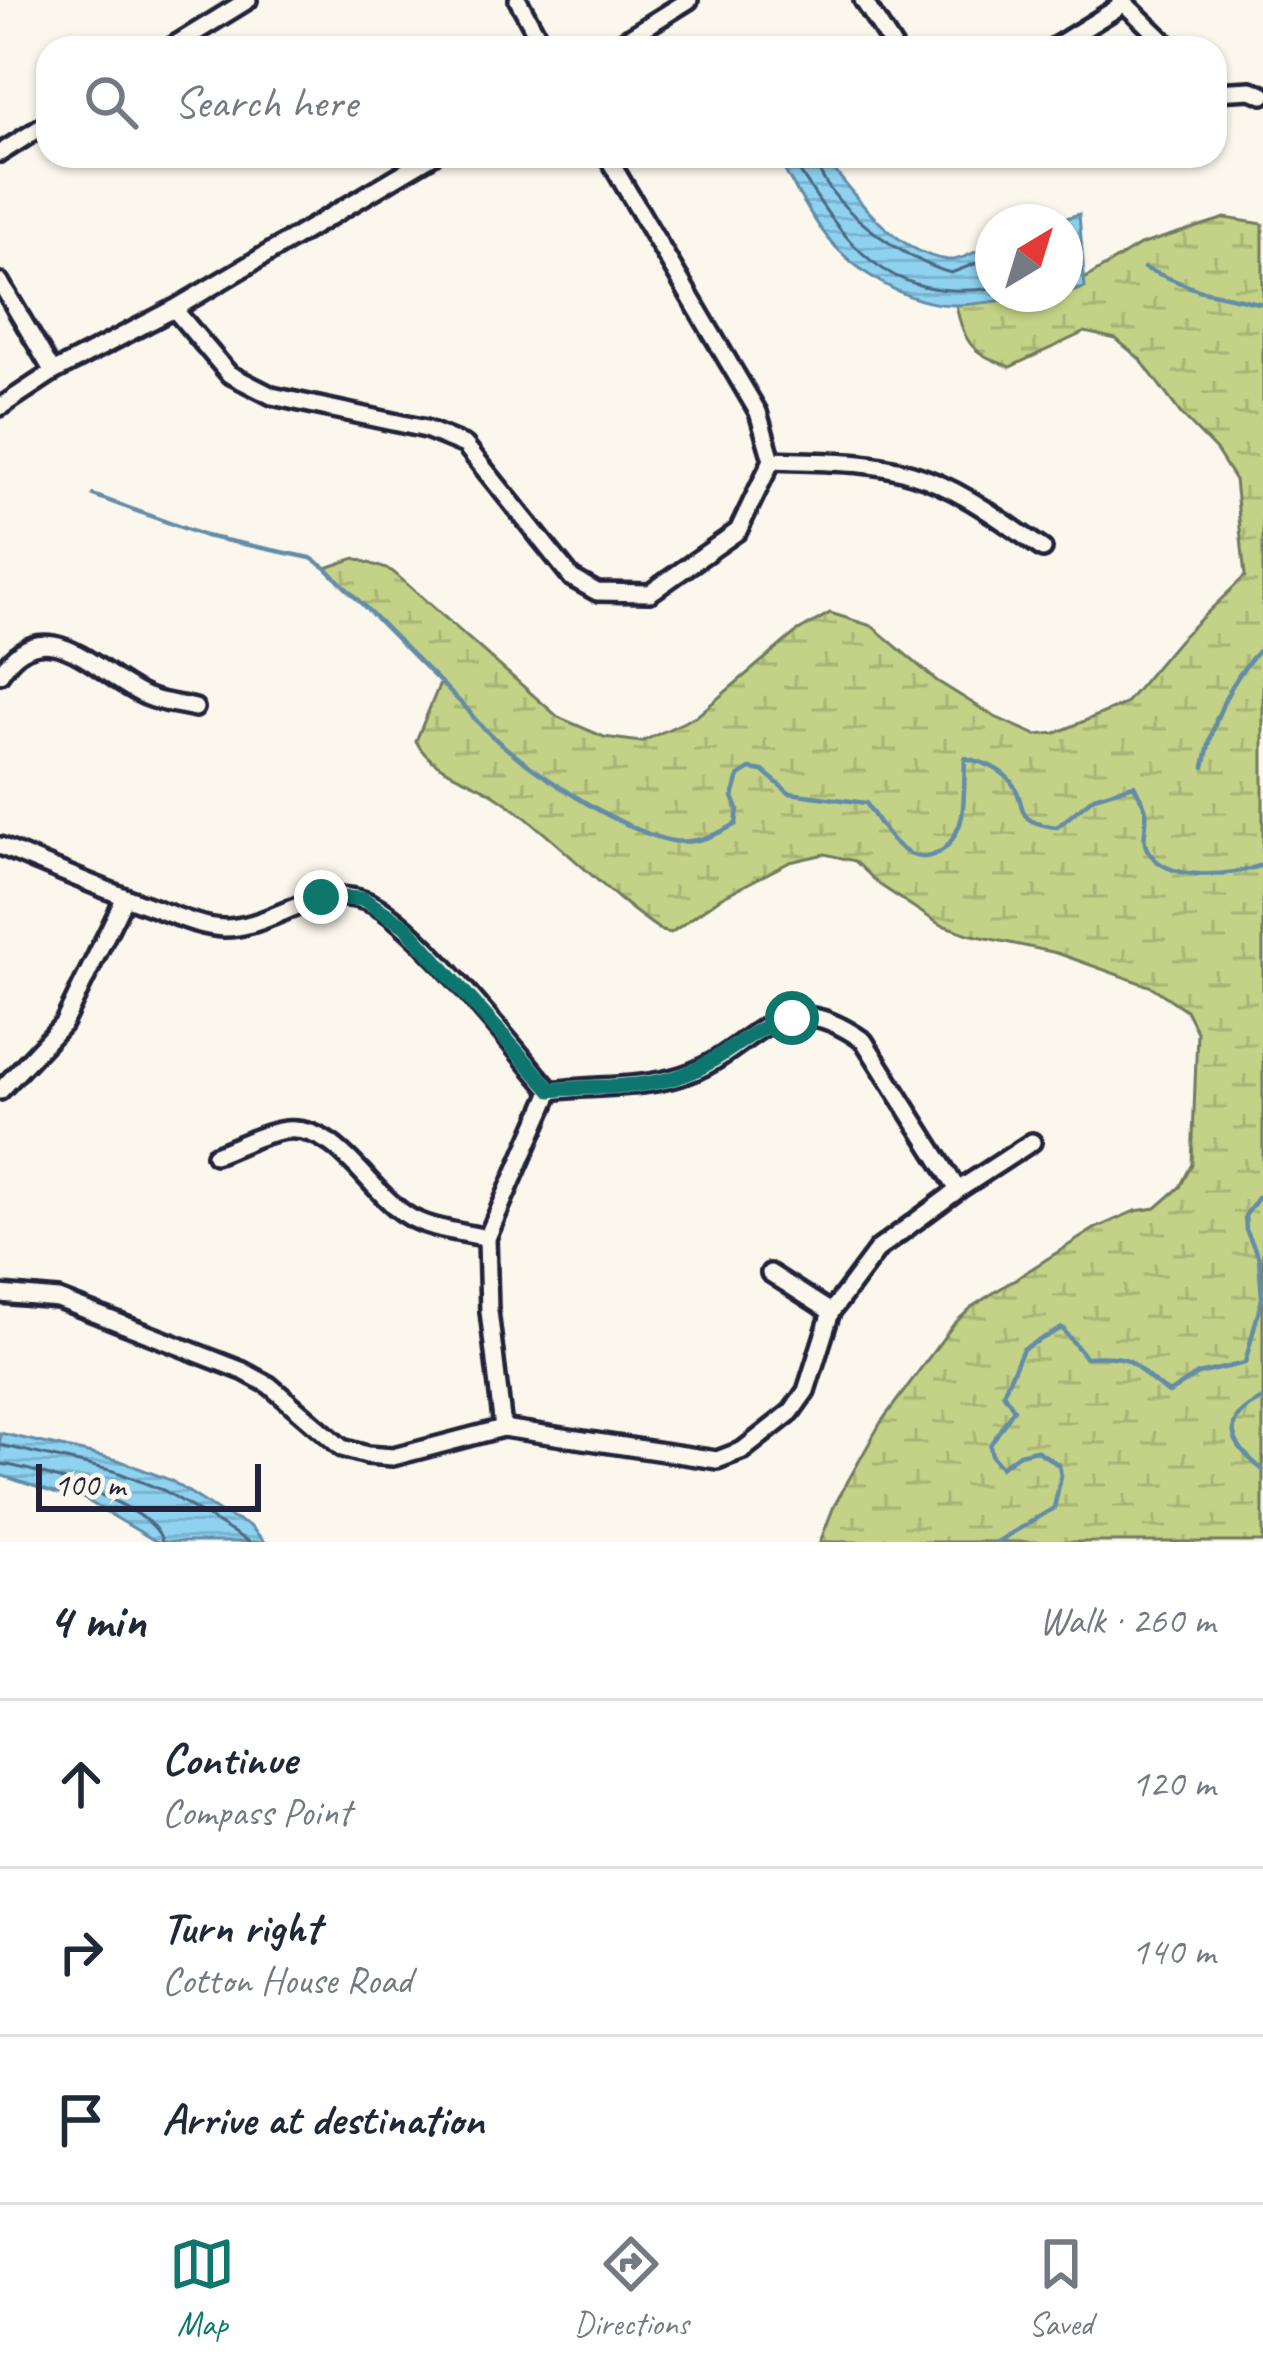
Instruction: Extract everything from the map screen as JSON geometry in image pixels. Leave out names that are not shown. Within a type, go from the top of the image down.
[{"type":"street","points":[[190,36],[248,0]]},
{"type":"street","points":[[518,0],[538,36]]},
{"type":"street","points":[[631,36],[689,0]]},
{"type":"street","points":[[863,0],[886,36]]},
{"type":"street","points":[[1071,36],[1122,3],[1158,36]]},
{"type":"street","points":[[1227,91],[1251,90],[1263,95]]},
{"type":"street","points":[[0,152],[36,130]]},
{"type":"street","points":[[0,407],[53,372],[174,309],[413,168]]},
{"type":"street","points":[[174,309],[229,374],[272,396],[427,429],[465,445],[572,578],[597,592],[650,593],[738,531],[772,460],[758,412],[614,168]]},
{"type":"street","points":[[0,282],[53,372]]},
{"type":"street","points":[[772,460],[912,473],[966,497],[1043,549]]},
{"type":"street","points":[[0,674],[26,649],[70,649],[148,697],[196,707]]},
{"type":"street","points":[[0,846],[125,897],[222,928],[245,926],[321,897],[363,899],[405,926],[551,1090]]},
{"type":"street","points":[[0,1091],[63,1024],[125,897]]},
{"type":"street","points":[[551,1090],[650,1084],[688,1074],[770,1022],[819,1017],[864,1041],[958,1190]]},
{"type":"street","points":[[503,1428],[489,1311],[487,1238],[551,1090]]},
{"type":"street","points":[[214,1155],[281,1130],[304,1130],[335,1145],[409,1217],[487,1238]]},
{"type":"street","points":[[0,1294],[58,1299],[243,1371],[269,1385],[332,1441],[367,1454],[393,1457],[503,1428],[717,1460],[743,1450],[791,1412],[806,1391],[831,1312],[878,1249],[1032,1142]]},
{"type":"street","points":[[770,1273],[831,1312]]},
{"type":"green space","points":[[1225,218],[1263,224],[1263,1542],[820,1542],[834,1506],[881,1422],[953,1325],[973,1306],[1094,1229],[1135,1211],[1156,1208],[1180,1187],[1192,1164],[1197,1032],[1186,1010],[1152,987],[1057,953],[939,924],[880,885],[855,861],[825,854],[790,862],[720,898],[671,933],[662,931],[515,809],[431,760],[416,741],[440,683],[326,568],[355,558],[392,571],[558,717],[604,737],[641,742],[697,716],[795,633],[830,613],[872,626],[937,681],[995,717],[1036,735],[1056,733],[1125,704],[1179,640],[1245,576],[1235,480],[1140,359],[1116,339],[1085,332],[1010,367],[972,346],[956,305],[975,303],[975,312],[1083,312],[1084,279],[1140,245]]},
{"type":"water","points":[[782,168],[833,168],[877,220],[929,255],[948,260],[975,252],[975,303],[938,304],[899,292],[833,244]]},
{"type":"water","points":[[0,1433],[118,1460],[170,1480],[250,1526],[265,1542],[157,1542],[81,1497],[0,1475]]},
{"type":"waterway","points":[[1144,268],[1198,290],[1263,304]]},
{"type":"waterway","points":[[93,495],[205,536],[311,558],[505,747],[562,788],[651,835],[690,841],[736,824],[738,809],[733,797],[739,776],[750,769],[763,771],[789,793],[866,803],[898,846],[919,857],[931,856],[947,846],[960,825],[965,758],[1004,774],[1032,821],[1057,827],[1094,797],[1134,785],[1146,811],[1145,844],[1156,860],[1184,873],[1201,874],[1263,865]]},
{"type":"waterway","points":[[1204,767],[1224,702],[1263,646]]},
{"type":"waterway","points":[[997,1542],[1054,1508],[1061,1476],[1059,1465],[1036,1450],[1019,1454],[1001,1467],[992,1456],[990,1445],[1014,1409],[1003,1393],[1023,1349],[1062,1328],[1085,1357],[1127,1360],[1169,1393],[1198,1374],[1245,1363],[1262,1298],[1259,1258],[1245,1216],[1263,1191]]},
{"type":"waterway","points":[[1263,1399],[1248,1407],[1234,1424],[1237,1442],[1263,1470]]},
{"type":"route","points":[[321,897],[363,899],[405,926],[551,1090],[650,1084],[688,1074],[770,1022],[792,1018]]}]
